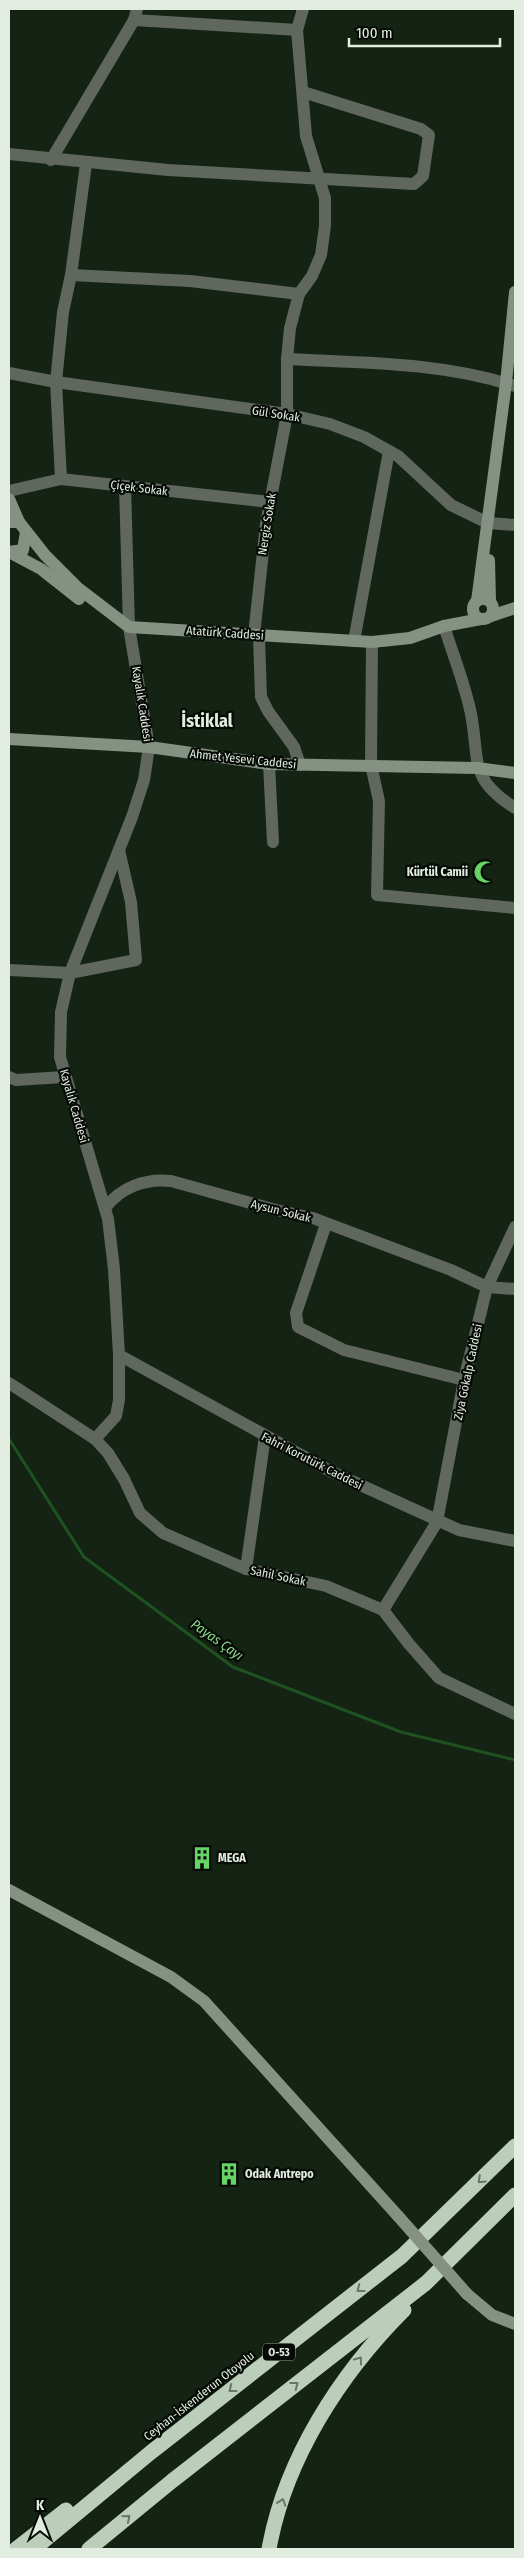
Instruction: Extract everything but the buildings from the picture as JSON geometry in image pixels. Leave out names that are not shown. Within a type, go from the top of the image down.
[{"type":"highway","name":"Ceyhan-İskenderun Otoyolu","points":[[34,2549],[150,2453],[402,2256],[515,2146]]},
{"type":"highway","points":[[89,2549],[172,2481],[426,2283],[515,2196]]},
{"type":"highway","points":[[269,2549],[272,2531],[291,2478],[312,2432],[337,2391],[364,2353],[394,2320],[515,2196]]},
{"type":"highway","points":[[16,2549],[61,2514],[150,2453]]},
{"type":"street","points":[[51,160],[135,14],[297,30],[303,9]]},
{"type":"street","name":"Nergiz Sokak","points":[[297,30],[308,149],[320,179],[326,213],[321,255],[312,276],[299,294],[290,328],[287,359],[287,414],[270,502],[256,636],[261,697],[268,711],[294,747],[300,765]]},
{"type":"street","points":[[9,154],[86,164],[414,184],[423,176],[429,135],[421,129],[302,92]]},
{"type":"street","points":[[61,478],[56,382],[63,312],[71,275],[86,164]]},
{"type":"street","points":[[71,275],[190,281],[299,294]]},
{"type":"street","points":[[515,292],[511,384],[488,523],[484,608],[515,602]]},
{"type":"street","points":[[287,359],[418,366],[463,372],[511,384]]},
{"type":"street","name":"Gül Sokak","points":[[9,373],[56,382],[287,414],[330,424],[364,437],[398,456],[450,505],[488,523],[515,525]]},
{"type":"street","points":[[354,640],[389,451]]},
{"type":"street","name":"Çiçek Sokak","points":[[9,491],[61,478],[270,502]]},
{"type":"street","name":"Kayalık Caddesi","points":[[95,1440],[116,1416],[119,1356],[114,1269],[108,1219],[64,1077],[60,1057],[61,1012],[70,973],[119,850],[144,780],[149,747],[129,627],[124,486]]},
{"type":"street","points":[[9,499],[18,525],[23,550],[9,552]]},
{"type":"street","points":[[18,525],[78,588],[129,627]]},
{"type":"street","points":[[9,552],[41,569],[85,603],[129,627]]},
{"type":"street","name":"Atatürk Caddesi","points":[[129,627],[372,642],[410,638],[444,626],[484,608],[515,608]]},
{"type":"street","points":[[444,626],[471,713],[477,768],[499,798],[515,808]]},
{"type":"street","points":[[372,642],[371,765],[379,801],[377,895],[515,908]]},
{"type":"street","name":"Ahmet Yesevi Caddesi","points":[[9,739],[149,747],[268,764],[477,768],[515,773]]},
{"type":"street","points":[[268,764],[273,842]]},
{"type":"street","points":[[9,970],[70,973],[136,960],[131,902],[119,850]]},
{"type":"street","points":[[9,1077],[16,1080],[64,1077]]},
{"type":"street","name":"Aysun Sokak","points":[[105,1208],[119,1193],[154,1179],[193,1186],[259,1206],[313,1218],[451,1270],[487,1286],[515,1289]]},
{"type":"street","points":[[326,1224],[296,1313],[298,1327],[344,1350],[464,1380]]},
{"type":"street","name":"Ziya Gökalp Caddesi","points":[[438,1522],[464,1380],[487,1286],[515,1227]]},
{"type":"street","name":"Fahri Korutürk Caddesi","points":[[119,1356],[332,1472],[438,1522],[459,1530],[515,1540]]},
{"type":"street","name":"Sahil Sokak","points":[[9,1383],[95,1440],[108,1453],[124,1479],[140,1513],[163,1533],[246,1569],[326,1586],[383,1610],[409,1644],[439,1678],[515,1714]]},
{"type":"street","points":[[246,1569],[265,1436]]},
{"type":"street","points":[[383,1610],[438,1522]]},
{"type":"street","points":[[9,1890],[171,1977],[204,2001],[467,2294],[492,2314],[515,2324]]},
{"type":"waterway","name":"Payas Çayı","points":[[9,1439],[84,1557],[233,1667],[401,1732],[515,1760]]},
{"type":"place","name":"Kürtül Camii","points":[[485,872]]},
{"type":"place","name":"MEGA","points":[[202,1858]]},
{"type":"place","name":"Odak Antrepo","points":[[229,2174]]},
{"type":"district","name":"İstiklal","points":[[207,721]]}]
